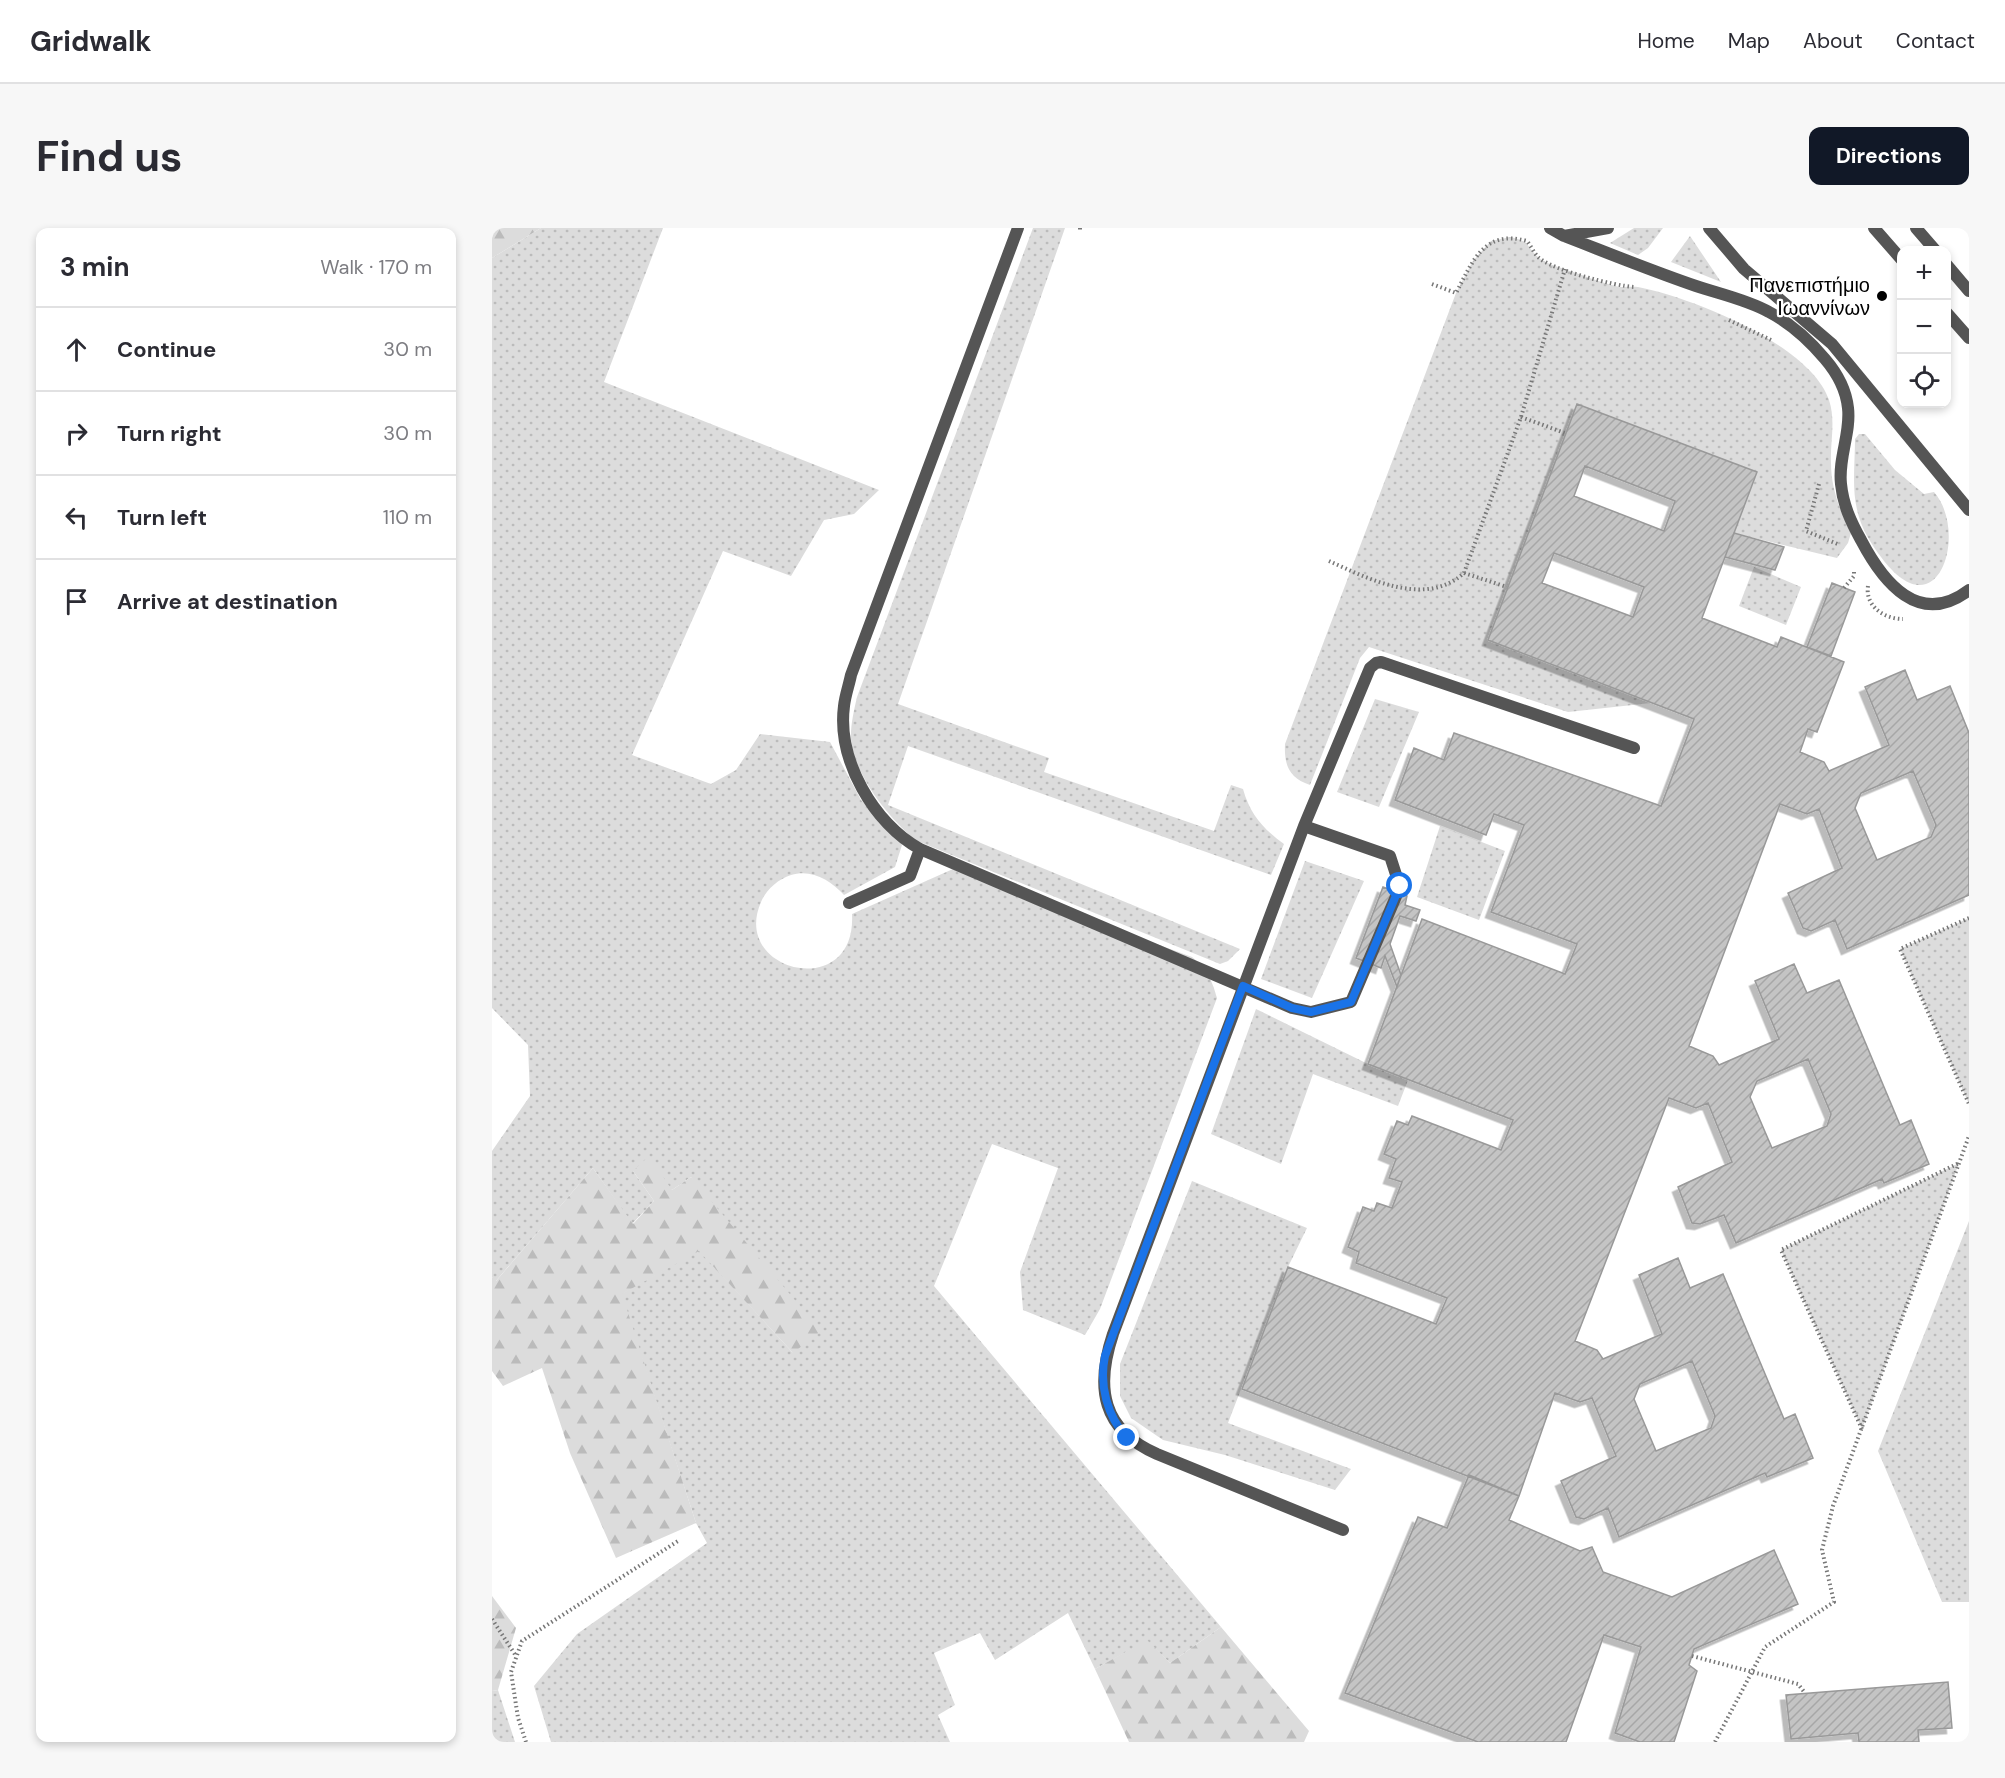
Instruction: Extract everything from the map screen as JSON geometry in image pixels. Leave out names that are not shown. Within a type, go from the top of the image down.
[{"type":"lane","points":[[1018,228],[855,663],[844,707],[845,736],[852,762],[864,790],[876,810],[904,841],[920,849],[1292,1008],[1311,1012],[1351,1002],[1400,886],[1390,856],[1304,826]]},
{"type":"lane","points":[[1550,228],[1564,236],[1648,269],[1769,311],[1804,339],[1840,380],[1848,408],[1840,463],[1843,497],[1850,519],[1867,551],[1895,590],[1910,599],[1941,603],[1969,601]]},
{"type":"lane","points":[[1564,236],[1583,235],[1608,228]]},
{"type":"lane","points":[[1709,228],[1744,269],[1832,344],[1969,510]]},
{"type":"lane","points":[[1874,228],[1897,254]]},
{"type":"lane","points":[[1916,228],[1932,246]]},
{"type":"lane","points":[[1951,269],[1969,291]]},
{"type":"lane","points":[[1951,317],[1969,338]]},
{"type":"lane","points":[[1941,603],[1959,597],[1969,590]]},
{"type":"lane","points":[[1343,1530],[1139,1446],[1119,1429],[1107,1405],[1103,1367],[1105,1356],[1304,826],[1370,668],[1376,663],[1634,748]]},
{"type":"lane","points":[[849,903],[910,876],[920,849]]},
{"type":"path","points":[[1432,284],[1456,294],[1473,261],[1491,241],[1510,237],[1527,241],[1539,259],[1616,286],[1637,287]]},
{"type":"path","points":[[1329,561],[1361,576],[1409,588],[1432,590],[1464,573],[1521,417],[1565,269]]},
{"type":"path","points":[[1728,320],[1776,343]]},
{"type":"path","points":[[1521,417],[1565,433]]},
{"type":"path","points":[[1821,474],[1806,531],[1842,546]]},
{"type":"path","points":[[1844,588],[1854,576],[1852,559]]},
{"type":"path","points":[[1464,573],[1507,587]]},
{"type":"path","points":[[1969,918],[1900,949],[1969,1104]]},
{"type":"path","points":[[1715,1742],[1765,1647],[1834,1602],[1822,1550],[1833,1506],[1969,1136]]},
{"type":"path","points":[[1862,1429],[1781,1250],[1959,1163]]},
{"type":"path","points":[[526,1742],[518,1718],[511,1672],[522,1641],[678,1541]]},
{"type":"path","points":[[492,1619],[516,1656]]},
{"type":"path","points":[[1692,1656],[1798,1684],[1805,1693]]},
{"type":"green space","points":[[492,228],[541,228],[492,258]]},
{"type":"green space","points":[[541,228],[663,228],[604,382],[879,490],[854,514],[824,520],[791,576],[723,551],[632,755],[711,784],[736,770],[760,734],[830,742],[861,800],[899,840],[902,845],[895,867],[844,895],[827,880],[806,873],[791,875],[777,882],[761,902],[756,927],[763,946],[777,960],[797,968],[817,968],[836,959],[848,942],[852,914],[953,869],[1192,957],[1208,975],[1217,998],[1100,1309],[1085,1335],[1023,1310],[1020,1272],[1058,1168],[992,1144],[934,1286],[1221,1627],[1170,1663],[1147,1641],[1095,1669],[1068,1613],[995,1660],[980,1633],[934,1653],[955,1705],[938,1715],[950,1742],[551,1742],[534,1686],[577,1634],[707,1543],[696,1523],[621,1294],[699,1250],[793,1353],[691,1177],[672,1190],[633,1171],[654,1201],[632,1224],[593,1168],[495,1282],[492,1277],[492,1151],[530,1096],[528,1045],[492,1008],[492,258]]},
{"type":"green space","points":[[1033,228],[1065,228],[898,704],[1049,758],[1044,772],[1214,831],[1231,785],[1243,789],[1249,806],[1258,820],[1284,844],[1271,875],[908,746],[888,805],[1240,949],[1228,961],[1220,964],[915,840],[878,800],[853,752],[851,732],[857,697]]},
{"type":"green space","points":[[1634,228],[1663,228],[1648,248],[1638,255],[1610,243]]},
{"type":"green space","points":[[1690,236],[1721,282],[1671,262]]},
{"type":"green space","points":[[1511,237],[1525,243],[1541,259],[1556,266],[1615,286],[1638,287],[1661,292],[1717,313],[1775,343],[1799,361],[1818,380],[1829,400],[1832,416],[1831,472],[1834,490],[1851,533],[1848,543],[1837,558],[1734,533],[1756,472],[1577,404],[1488,640],[1651,703],[1568,712],[1369,647],[1360,658],[1310,785],[1297,779],[1289,770],[1285,744],[1456,293],[1473,261],[1491,241]]},
{"type":"green space","points":[[1859,434],[1865,434],[1895,470],[1924,494],[1934,492],[1944,509],[1948,530],[1948,550],[1942,568],[1932,581],[1918,585],[1901,578],[1881,557],[1865,533],[1857,508],[1854,488],[1855,439]]},
{"type":"green space","points":[[1754,567],[1801,587],[1786,625],[1739,606]]},
{"type":"green space","points":[[1375,699],[1419,712],[1379,807],[1337,792]]},
{"type":"green space","points":[[1440,826],[1505,851],[1479,920],[1417,897]]},
{"type":"green space","points":[[1305,861],[1364,881],[1312,998],[1261,979]]},
{"type":"green space","points":[[1969,918],[1969,1104],[1900,949]]},
{"type":"green space","points":[[1256,1009],[1368,1064],[1408,1080],[1398,1106],[1313,1074],[1281,1164],[1211,1134]]},
{"type":"green space","points":[[649,1156],[672,1190],[691,1177],[821,1331],[793,1353],[699,1251],[622,1294],[696,1523],[616,1558],[570,1453],[542,1368],[503,1386],[492,1371],[492,1277],[496,1281],[593,1168],[633,1224],[654,1201],[633,1171]]},
{"type":"green space","points":[[1959,1163],[1862,1429],[1781,1250]]},
{"type":"green space","points":[[1192,1181],[1307,1228],[1288,1267],[1228,1423],[1351,1469],[1335,1490],[1225,1455],[1163,1440],[1131,1418],[1120,1396],[1120,1364]]},
{"type":"green space","points":[[1969,1221],[1969,1602],[1942,1602],[1878,1451]]},
{"type":"green space","points":[[492,1596],[516,1628],[498,1690],[492,1691]]},
{"type":"green space","points":[[1221,1627],[1309,1731],[1304,1742],[1129,1742],[1095,1669],[1147,1640],[1170,1663]]},
{"type":"green space","points":[[498,1690],[515,1742],[492,1742],[492,1691]]},
{"type":"building","points":[[1577,404],[1757,472],[1702,618],[1777,647],[1781,637],[1844,662],[1817,732],[1808,729],[1800,752],[1824,762],[1829,771],[1889,745],[1865,687],[1905,670],[1917,700],[1950,686],[1969,733],[1969,895],[1847,949],[1835,920],[1811,931],[1803,928],[1788,893],[1842,868],[1819,809],[1807,814],[1780,804],[1689,1046],[1713,1056],[1719,1065],[1779,1039],[1755,981],[1794,964],[1807,993],[1839,980],[1900,1125],[1911,1120],[1929,1164],[1884,1183],[1882,1179],[1736,1243],[1724,1215],[1700,1224],[1692,1223],[1678,1187],[1732,1162],[1708,1103],[1696,1108],[1669,1098],[1575,1341],[1597,1350],[1603,1359],[1662,1334],[1639,1275],[1678,1258],[1690,1288],[1723,1274],[1784,1419],[1795,1414],[1813,1458],[1767,1477],[1765,1473],[1619,1537],[1608,1508],[1584,1519],[1576,1517],[1561,1481],[1616,1456],[1592,1398],[1580,1402],[1555,1393],[1519,1496],[1242,1389],[1288,1267],[1436,1324],[1447,1298],[1356,1263],[1359,1252],[1348,1247],[1363,1207],[1374,1211],[1377,1203],[1392,1208],[1402,1182],[1389,1178],[1396,1159],[1384,1154],[1397,1121],[1408,1125],[1412,1116],[1501,1150],[1513,1120],[1368,1064],[1422,919],[1565,974],[1577,944],[1491,912],[1524,825],[1494,814],[1486,835],[1395,800],[1414,748],[1444,760],[1454,733],[1661,806],[1694,719],[1488,640]],"holes":[[[1585,466],[1675,501],[1664,531],[1574,496]],[[1554,553],[1644,587],[1633,617],[1542,583]],[[1913,771],[1936,825],[1931,837],[1877,860],[1855,808],[1861,793]],[[1808,1059],[1831,1114],[1827,1126],[1772,1148],[1750,1097],[1757,1081]],[[1692,1361],[1715,1416],[1711,1428],[1656,1451],[1634,1399],[1640,1384]]]},
{"type":"building","points":[[1734,533],[1784,547],[1775,570],[1725,557]]},
{"type":"building","points":[[1832,583],[1855,592],[1831,656],[1807,647]]},
{"type":"building","points":[[1383,887],[1407,896],[1405,905],[1420,910],[1416,921],[1400,916],[1390,944],[1401,975],[1397,987],[1385,956],[1381,968],[1356,958]]},
{"type":"building","points":[[1469,1475],[1519,1496],[1509,1520],[1580,1551],[1592,1547],[1603,1572],[1672,1597],[1774,1550],[1798,1604],[1694,1649],[1689,1665],[1697,1671],[1674,1742],[1640,1742],[1615,1733],[1641,1647],[1604,1635],[1566,1742],[1478,1742],[1345,1693],[1418,1517],[1447,1528]]},
{"type":"building","points":[[1948,1682],[1952,1728],[1918,1730],[1919,1742],[1859,1742],[1858,1733],[1791,1739],[1786,1695]]},
{"type":"place","name":"Πανεπιστήμιο Ιωαννίνων","points":[[1882,296]]},
{"type":"route","points":[[1127,1438],[1119,1429],[1107,1405],[1103,1367],[1105,1356],[1243,986],[1292,1008],[1311,1012],[1351,1002],[1400,886]]}]
